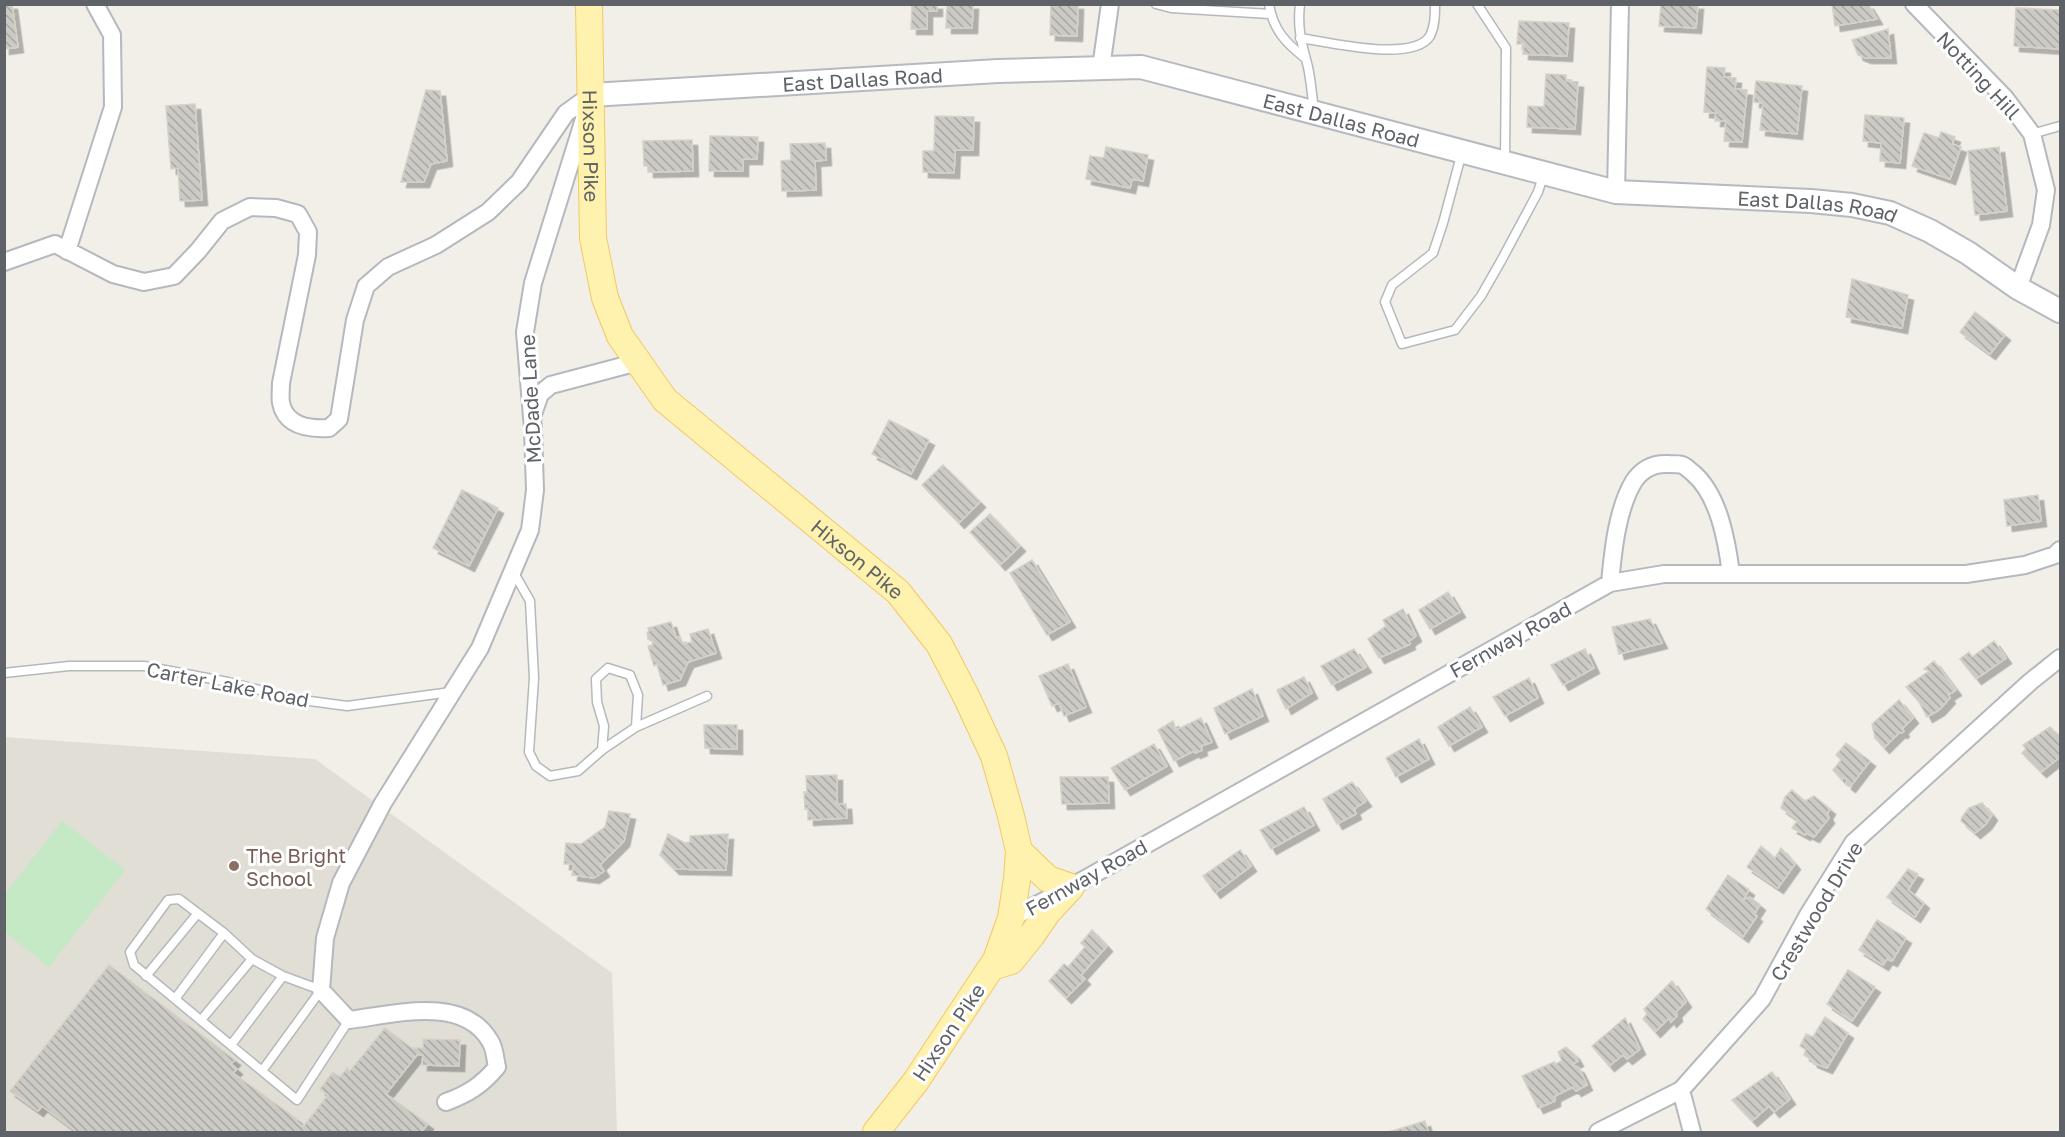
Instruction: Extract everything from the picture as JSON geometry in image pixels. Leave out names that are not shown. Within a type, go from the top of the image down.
[{"type":"main road","name":"Hixson Pike","points":[[589,4],[593,238],[605,297],[620,336],[665,400],[898,592],[939,644],[966,696],[994,756],[1011,816],[1019,851],[1017,879],[1011,918],[992,967],[916,1081],[876,1132]]},
{"type":"main road","points":[[992,967],[1011,961],[1047,913],[1071,887],[1048,879],[1019,851]]},
{"type":"street","points":[[67,251],[113,107],[112,35],[95,4]]},
{"type":"street","points":[[1101,68],[1110,4]]},
{"type":"street","points":[[1616,192],[1620,4]]},
{"type":"street","name":"Notting Hill","points":[[1914,4],[2005,98],[2032,134],[2046,190],[2041,225],[2018,288]]},
{"type":"street","name":"East Dallas Road","points":[[591,95],[998,71],[1141,67],[1616,192],[1810,201],[1852,205],[1890,213],[1930,231],[1968,253],[2018,288],[2061,311]]},
{"type":"street","points":[[4,262],[55,244],[113,274],[144,282],[174,276],[222,221],[250,207],[276,208],[298,214],[308,232],[307,255],[281,383],[281,404],[290,420],[304,428],[329,428],[339,418],[355,320],[366,286],[388,267],[436,245],[488,212],[519,182],[566,113],[591,95]]},
{"type":"street","name":"McDade Lane","points":[[321,990],[325,938],[341,884],[383,802],[480,648],[531,530],[535,490],[525,332],[533,283],[591,95]]},
{"type":"street","points":[[532,416],[540,394],[551,385],[638,362]]},
{"type":"street","points":[[1610,583],[1614,539],[1629,491],[1645,469],[1659,463],[1684,465],[1700,479],[1712,499],[1727,547],[1731,574]]},
{"type":"street","name":"Fernway Road","points":[[1011,918],[1071,887],[1610,583],[1664,574],[1966,574],[2025,565],[2055,555],[2061,550]]},
{"type":"street","name":"Crestwood Drive","points":[[1598,1132],[1681,1090],[1762,999],[1808,915],[1853,843],[2030,682],[2061,658]]},
{"type":"street","points":[[321,990],[349,1020],[432,1011],[457,1013],[473,1022],[491,1041],[497,1067],[484,1083],[468,1094],[446,1102]]},
{"type":"street","points":[[1681,1090],[1692,1132]]},
{"type":"lane","points":[[1156,4],[1171,8],[1270,14]]},
{"type":"lane","points":[[1269,4],[1277,32],[1287,44],[1305,58]]},
{"type":"lane","points":[[1299,4],[1298,24],[1314,112]]},
{"type":"lane","points":[[1300,38],[1391,51],[1410,49],[1423,43],[1429,37],[1435,24],[1436,4]]},
{"type":"lane","points":[[1477,4],[1506,48],[1505,162]]},
{"type":"lane","points":[[2032,134],[2061,126]]},
{"type":"lane","points":[[1462,151],[1433,253],[1392,285],[1385,302],[1402,344],[1455,330],[1481,296],[1501,261],[1538,192],[1544,173]]},
{"type":"lane","points":[[514,573],[530,601],[534,678],[529,752],[537,766],[550,776],[578,771],[602,750],[636,727],[707,696]]},
{"type":"lane","name":"Carter Lake Road","points":[[4,673],[69,666],[144,666],[228,682],[295,699],[347,706],[452,692]]},
{"type":"lane","points":[[602,750],[604,726],[597,702],[596,679],[608,668],[630,675],[638,695],[636,727]]},
{"type":"lane","points":[[262,1071],[321,990],[283,976],[252,959],[224,933],[178,899],[168,900],[130,952],[134,966],[297,1100],[349,1020]]},
{"type":"lane","points":[[146,976],[198,914]]},
{"type":"lane","points":[[175,999],[224,933]]},
{"type":"lane","points":[[201,1020],[252,959]]},
{"type":"lane","points":[[231,1045],[283,976]]},
{"type":"shaded area","name":"The Bright School","points":[[4,737],[315,759],[612,973],[617,1132],[5,1132]]},
{"type":"green space","points":[[62,821],[125,870],[49,967],[5,932],[5,894]]},
{"type":"building","points":[[4,4],[12,4],[18,47],[4,49]]},
{"type":"building","points":[[912,4],[937,4],[937,11],[927,11],[927,29],[911,29]]},
{"type":"building","points":[[947,4],[973,4],[972,28],[946,28]]},
{"type":"building","points":[[1051,4],[1078,4],[1077,36],[1050,35]]},
{"type":"building","points":[[1661,4],[1698,4],[1696,28],[1659,26]]},
{"type":"building","points":[[1832,4],[1868,4],[1877,19],[1835,26]]},
{"type":"building","points":[[2016,8],[2060,10],[2060,49],[2014,46]]},
{"type":"building","points":[[1519,21],[1569,23],[1567,56],[1523,54],[1524,44],[1517,44]]},
{"type":"building","points":[[1888,29],[1891,58],[1866,58],[1858,55],[1852,40]]},
{"type":"building","points":[[1707,67],[1725,68],[1724,77],[1736,78],[1735,89],[1747,90],[1742,142],[1724,141],[1726,121],[1715,121],[1716,113],[1704,112]]},
{"type":"building","points":[[1546,74],[1566,75],[1566,81],[1578,82],[1575,129],[1527,127],[1528,106],[1544,107]]},
{"type":"building","points":[[1756,81],[1802,86],[1797,134],[1760,130],[1763,103],[1754,102]]},
{"type":"building","points":[[426,90],[440,91],[447,161],[431,164],[424,182],[401,182]]},
{"type":"building","points":[[195,104],[202,200],[180,201],[178,168],[171,169],[166,106]]},
{"type":"building","points":[[1865,115],[1904,118],[1900,163],[1880,161],[1881,143],[1863,141]]},
{"type":"building","points":[[935,116],[974,117],[973,150],[955,150],[954,173],[923,172],[923,151],[934,151]]},
{"type":"building","points":[[1941,132],[1955,137],[1952,144],[1961,147],[1950,179],[1912,166],[1924,133],[1939,138]]},
{"type":"building","points":[[710,136],[758,137],[757,159],[743,159],[743,171],[709,171]]},
{"type":"building","points":[[692,140],[693,171],[648,172],[648,166],[644,166],[643,141]]},
{"type":"building","points":[[825,143],[826,160],[815,161],[816,190],[782,191],[781,161],[791,160],[790,144]]},
{"type":"building","points":[[1106,147],[1148,155],[1143,181],[1132,179],[1130,188],[1086,179],[1090,156],[1104,158]]},
{"type":"building","points":[[1999,147],[2007,211],[1975,215],[1968,151]]},
{"type":"building","points":[[1852,279],[1908,295],[1902,328],[1846,317]]},
{"type":"building","points":[[1975,312],[2005,335],[1990,354],[1960,332]]},
{"type":"building","points":[[889,420],[929,440],[911,474],[872,454]]},
{"type":"building","points":[[943,465],[980,502],[959,523],[922,485]]},
{"type":"building","points":[[462,490],[498,508],[469,566],[433,548]]},
{"type":"building","points":[[2038,495],[2041,521],[2007,526],[2004,500]]},
{"type":"building","points":[[990,514],[1020,546],[1000,565],[970,532]]},
{"type":"building","points":[[1032,560],[1070,622],[1047,635],[1010,573]]},
{"type":"building","points":[[1448,592],[1460,612],[1430,629],[1419,610]]},
{"type":"building","points":[[1403,609],[1416,636],[1409,641],[1410,644],[1379,658],[1368,639],[1386,626],[1383,620]]},
{"type":"building","points":[[1650,619],[1662,643],[1619,654],[1612,627]]},
{"type":"building","points":[[671,622],[676,638],[680,637],[683,644],[692,642],[690,634],[708,629],[716,653],[688,662],[680,680],[663,685],[657,664],[654,666],[648,646],[653,645],[647,633],[648,628]]},
{"type":"building","points":[[1994,641],[2006,658],[1976,679],[1960,659],[1969,652],[1972,657]]},
{"type":"building","points":[[1354,649],[1366,667],[1332,685],[1321,666]]},
{"type":"building","points":[[1585,649],[1594,668],[1563,685],[1551,665]]},
{"type":"building","points":[[1934,661],[1956,690],[1948,695],[1950,698],[1939,710],[1927,717],[1919,702],[1906,687],[1929,671],[1924,669]]},
{"type":"building","points":[[1068,664],[1086,707],[1064,716],[1059,703],[1052,706],[1039,676]]},
{"type":"building","points":[[1304,677],[1312,693],[1286,709],[1277,690]]},
{"type":"building","points":[[1529,678],[1538,698],[1505,716],[1493,697]]},
{"type":"building","points":[[1252,689],[1263,716],[1225,734],[1214,708]]},
{"type":"building","points":[[1899,700],[1913,718],[1902,729],[1904,731],[1900,732],[1884,748],[1875,738],[1872,724]]},
{"type":"building","points":[[1470,707],[1482,727],[1449,746],[1438,727]]},
{"type":"building","points":[[1201,718],[1212,742],[1201,746],[1202,750],[1195,753],[1194,751],[1174,761],[1158,730],[1173,721],[1176,730]]},
{"type":"building","points":[[704,725],[737,725],[737,749],[705,748]]},
{"type":"building","points":[[2050,727],[2060,737],[2060,757],[2041,772],[2022,753],[2026,749],[2023,745]]},
{"type":"building","points":[[1419,739],[1429,759],[1396,777],[1386,758]]},
{"type":"building","points":[[1846,743],[1870,761],[1850,787],[1846,784],[1847,780],[1843,777],[1842,780],[1833,770],[1841,760],[1836,755]]},
{"type":"building","points":[[1154,744],[1167,766],[1125,790],[1111,768]]},
{"type":"building","points":[[837,775],[837,804],[846,804],[847,818],[808,820],[804,792],[807,792],[806,776]]},
{"type":"building","points":[[1060,777],[1108,777],[1109,803],[1062,804]]},
{"type":"building","points":[[1352,782],[1366,801],[1354,809],[1356,814],[1337,824],[1323,799]]},
{"type":"building","points":[[1792,790],[1805,801],[1814,796],[1830,809],[1827,814],[1829,818],[1814,837],[1792,828],[1798,820],[1781,808],[1785,797]]},
{"type":"building","points":[[1982,803],[1992,815],[1986,824],[1975,833],[1961,821],[1969,808]]},
{"type":"building","points":[[1304,807],[1314,825],[1271,849],[1260,830]]},
{"type":"building","points":[[609,811],[630,814],[624,841],[600,865],[604,871],[594,878],[572,875],[574,864],[564,864],[566,843],[581,844],[605,827]]},
{"type":"building","points":[[668,834],[685,843],[690,842],[690,836],[728,834],[726,870],[674,869],[660,855]]},
{"type":"building","points":[[1761,846],[1775,858],[1781,848],[1795,864],[1778,888],[1747,867]]},
{"type":"building","points":[[1240,850],[1251,866],[1215,893],[1203,876]]},
{"type":"building","points":[[1908,869],[1918,874],[1908,890],[1924,903],[1915,917],[1887,897]]},
{"type":"building","points":[[1728,875],[1749,890],[1743,900],[1750,897],[1760,905],[1754,914],[1757,916],[1743,937],[1706,909]]},
{"type":"building","points":[[1877,920],[1906,938],[1892,961],[1887,959],[1883,965],[1859,950]]},
{"type":"building","points":[[1092,930],[1107,946],[1081,975],[1085,979],[1066,998],[1049,981],[1064,964],[1068,967],[1085,947],[1081,943]]},
{"type":"building","points":[[109,965],[235,1060],[231,1064],[237,1069],[233,1073],[297,1119],[296,1121],[303,1127],[328,1095],[320,1089],[333,1072],[340,1077],[347,1068],[350,1071],[385,1028],[412,1048],[423,1048],[423,1039],[460,1040],[459,1066],[422,1065],[423,1055],[417,1055],[386,1094],[428,1124],[421,1132],[77,1132],[42,1106],[38,1111],[10,1091]]},
{"type":"building","points":[[1848,970],[1875,987],[1852,1021],[1827,1004]]},
{"type":"building","points":[[1672,981],[1686,1002],[1676,1012],[1677,1016],[1671,1022],[1669,1018],[1655,1032],[1643,1019],[1647,1014],[1644,1009]]},
{"type":"building","points":[[1825,1017],[1848,1033],[1827,1068],[1812,1062],[1804,1055],[1806,1050],[1800,1046],[1806,1034],[1813,1037]]},
{"type":"building","points":[[1625,1018],[1640,1049],[1627,1059],[1623,1055],[1609,1066],[1592,1046]]},
{"type":"building","points":[[1566,1047],[1578,1061],[1572,1064],[1579,1068],[1587,1085],[1576,1091],[1573,1087],[1555,1096],[1555,1101],[1538,1108],[1522,1076],[1554,1062],[1555,1064],[1562,1061],[1558,1052]]},
{"type":"building","points":[[1772,1072],[1790,1099],[1774,1112],[1769,1106],[1752,1121],[1732,1100]]},
{"type":"building","points":[[1425,1121],[1428,1132],[1389,1132]]},
{"type":"place","name":"The Bright School","points":[[234,866]]}]
